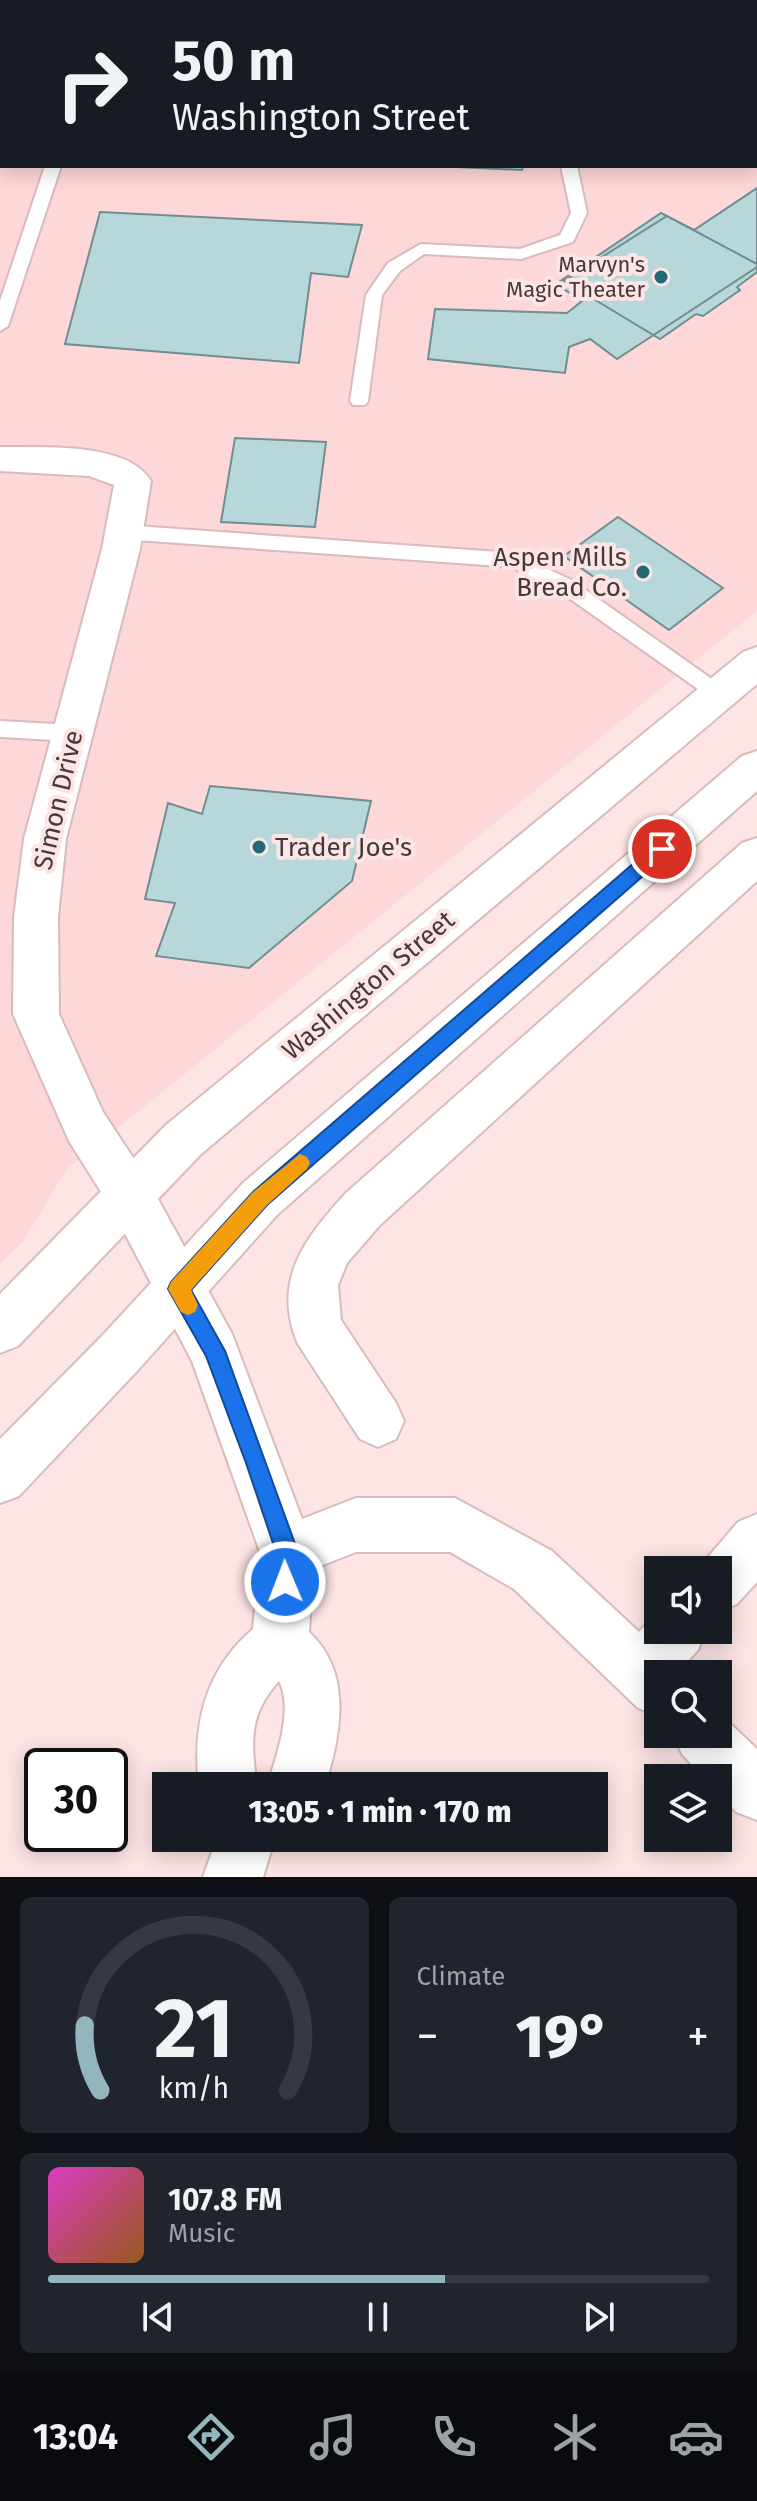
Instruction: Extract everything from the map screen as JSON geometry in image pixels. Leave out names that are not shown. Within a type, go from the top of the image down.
[{"type":"street","name":"Simon Drive","points":[[0,459],[101,465],[124,471],[133,481],[133,497],[122,532],[121,549],[45,839],[36,917],[36,1014],[86,1126],[141,1216],[214,1351],[287,1552]]},
{"type":"street","name":"Washington Street","points":[[0,1329],[141,1216],[197,1128],[757,662]]},
{"type":"street","points":[[0,1477],[260,1199],[757,767]]},
{"type":"street","points":[[378,1421],[316,1327],[313,1285],[328,1248],[363,1209],[757,855]]},
{"type":"street","points":[[227,1772],[223,1733],[231,1702],[254,1663],[280,1643],[287,1552],[356,1525],[455,1525],[533,1570],[644,1674]]},
{"type":"street","points":[[732,1569],[757,1541]]},
{"type":"street","points":[[280,1643],[304,1668],[312,1708],[307,1751],[300,1772]]},
{"type":"street","points":[[716,1748],[757,1791]]},
{"type":"street","points":[[233,1877],[241,1852]]},
{"type":"lane","points":[[0,326],[52,168]]},
{"type":"lane","points":[[359,401],[374,295],[394,267],[421,249],[521,254],[567,238],[579,213],[569,168]]},
{"type":"lane","points":[[122,532],[515,560],[566,586],[719,694]]},
{"type":"lane","points":[[0,729],[73,733]]},
{"type":"shaded area","points":[[0,168],[757,168],[757,611],[67,1169],[23,1242],[0,1264]]},
{"type":"building","points":[[478,168],[522,168],[522,170]]},
{"type":"building","points":[[757,188],[757,267],[617,359],[590,339],[569,347],[565,373],[428,359],[435,309],[567,313],[582,301],[556,284],[661,213],[694,230]]},
{"type":"building","points":[[100,212],[362,225],[348,277],[311,273],[299,363],[65,344]]},
{"type":"building","name":"Marvyn's Magic Theater","points":[[667,216],[757,264],[757,272],[737,287],[740,290],[703,316],[696,314],[660,339],[564,281]]},
{"type":"building","points":[[235,438],[326,442],[315,527],[221,522]]},
{"type":"building","name":"Aspen Mills Bread Co.","points":[[618,517],[723,588],[669,630],[564,556]]},
{"type":"building","name":"Trader Joe's","points":[[210,786],[371,801],[352,881],[249,968],[156,956],[175,903],[145,899],[168,803],[202,814]]},
{"type":"slow traffic","points":[[188,1305],[179,1289],[260,1199],[300,1163]]},
{"type":"place","name":"Marvyn's Magic Theater","points":[[661,277]]},
{"type":"place","name":"Aspen Mills Bread Co.","points":[[643,572]]},
{"type":"place","name":"Trader Joe's","points":[[259,847]]},
{"type":"route","points":[[285,1582],[287,1552],[257,1463],[214,1351],[179,1289],[260,1199],[662,849]]}]
